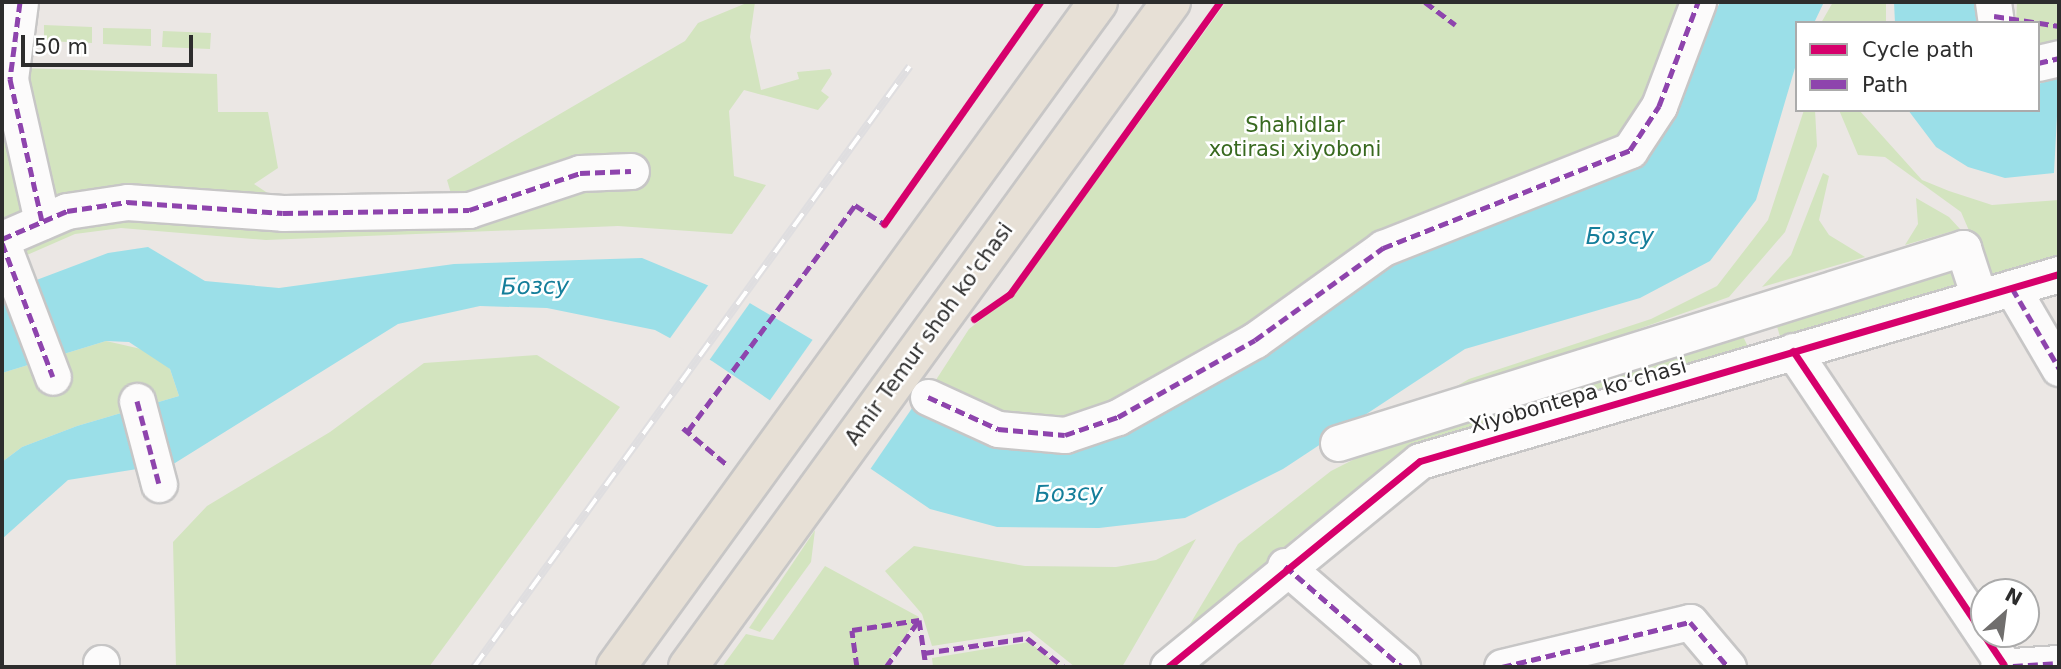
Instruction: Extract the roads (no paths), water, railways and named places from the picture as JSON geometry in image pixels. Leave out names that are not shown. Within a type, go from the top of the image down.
[{"type":"main road","points":[[616,667],[902,276],[1098,2]]},
{"type":"main road","name":"Amir Temur shoh ko'chasi","points":[[688,667],[1171,2]]},
{"type":"street","points":[[19,2],[9,79],[42,221]]},
{"type":"street","points":[[928,397],[998,429],[1065,435],[1118,417],[1255,341],[1383,248],[1630,150],[1658,106],[1698,2]]},
{"type":"street","points":[[1993,2],[1996,21]]},
{"type":"street","points":[[2040,63],[2059,58]]},
{"type":"street","points":[[53,377],[2,241],[42,221],[135,202],[283,213],[469,210],[580,173],[631,171]]},
{"type":"street","points":[[1338,443],[1963,248],[1979,298]]},
{"type":"street","name":"Xiyobontepa koʻchasi","points":[[1168,667],[1285,566],[1420,461],[2059,274]]},
{"type":"street","points":[[2012,288],[2059,368]]},
{"type":"street","points":[[1752,314],[2001,666],[2056,664]]},
{"type":"street","points":[[137,401],[159,484]]},
{"type":"street","points":[[1285,566],[1402,667]]},
{"type":"street","points":[[1502,667],[1690,622],[1728,667]]},
{"type":"water","name":"Бозсу","points":[[1720,2],[1824,2],[1815,21],[1795,21],[1795,68],[1756,200],[1710,261],[1640,298],[1465,349],[1283,469],[1185,518],[1099,528],[997,527],[930,509],[712,361],[655,330],[547,308],[480,306],[398,324],[175,463],[68,480],[2,539],[2,462],[22,447],[77,426],[179,396],[170,369],[129,342],[106,341],[2,373],[2,293],[108,253],[148,247],[205,281],[279,288],[454,264],[642,258],[748,302],[922,404],[1027,446],[1376,263],[1644,157],[1661,137]]},
{"type":"water","points":[[1894,2],[1983,2],[1983,21],[1895,21]]},
{"type":"water","points":[[2059,78],[2054,173],[2005,178],[1968,167],[1936,147],[1910,112],[2040,112],[2040,83]]},
{"type":"railway","points":[[474,667],[910,66]]},
{"type":"park label","name":"Shahidlar xotirasi xiyoboni","points":[[1295,137]]}]
